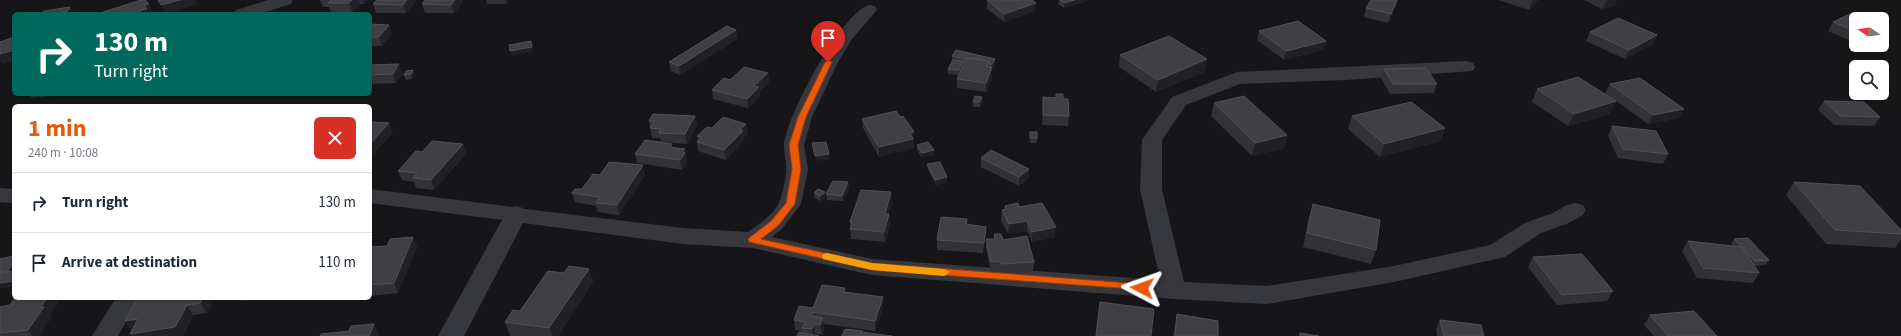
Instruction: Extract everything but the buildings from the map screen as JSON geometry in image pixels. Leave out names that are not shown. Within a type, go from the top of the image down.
[{"type":"street","points":[[248,12],[285,0]]},
{"type":"street","points":[[753,240],[774,224],[790,204],[797,169],[794,145],[802,117],[828,62],[841,42],[869,10]]},
{"type":"street","points":[[1174,290],[1150,189],[1152,140],[1179,101],[1237,78],[1346,74],[1466,67]]},
{"type":"street","points":[[0,195],[12,196]]},
{"type":"street","points":[[372,196],[516,213],[683,236],[753,240],[872,267],[1174,290],[1267,295],[1394,274],[1497,251],[1533,228],[1561,218],[1575,210]]},
{"type":"street","points":[[451,336],[516,213]]},
{"type":"street","points":[[105,336],[127,300]]},
{"type":"slow traffic","points":[[827,257],[872,267],[944,272]]},
{"type":"route","points":[[828,62],[802,117],[794,145],[797,169],[790,204],[774,224],[753,240],[872,267],[1142,288]]}]
